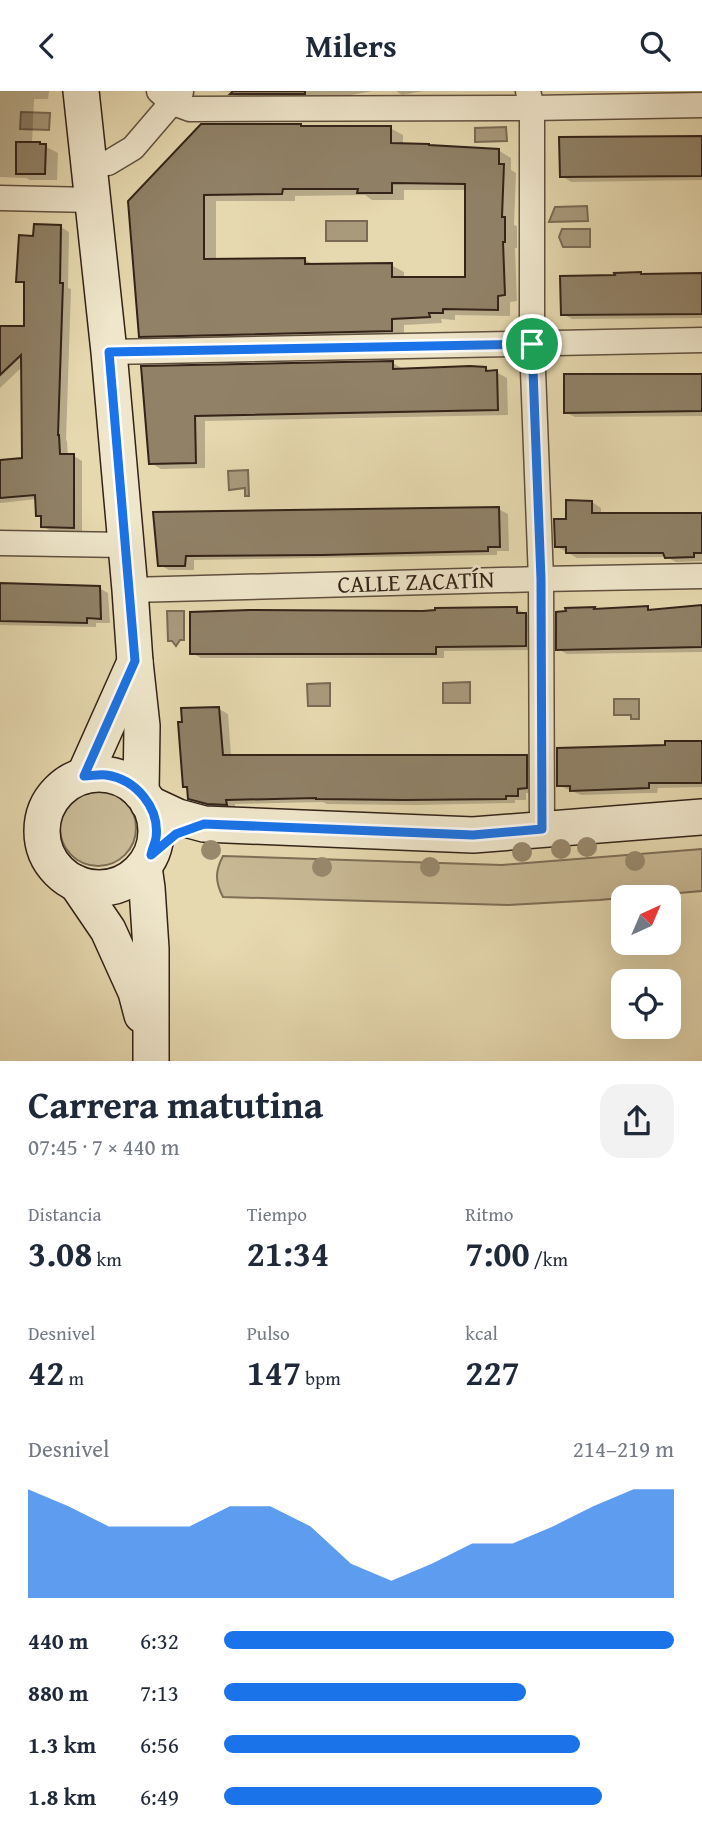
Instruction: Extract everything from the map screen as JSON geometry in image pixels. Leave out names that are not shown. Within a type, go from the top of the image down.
[{"type":"street","points":[[81,91],[109,352],[142,726],[145,798],[155,820],[156,838],[148,861],[147,888],[151,949],[151,1055]]},
{"type":"street","points":[[88,164],[108,163],[133,148],[170,95],[190,109],[530,100],[702,105]]},
{"type":"street","points":[[530,100],[532,344],[541,579],[542,829]]},
{"type":"street","points":[[0,198],[93,200]]},
{"type":"street","points":[[109,352],[702,340]]},
{"type":"street","points":[[0,543],[125,545]]},
{"type":"street","name":"CALLE ZACATÍN","points":[[130,590],[702,576]]},
{"type":"street","points":[[84,776],[135,661]]},
{"type":"street","points":[[204,824],[176,834],[130,879],[113,887],[94,888],[76,883],[63,875],[52,864],[42,835],[48,804],[58,792],[70,782],[84,776],[104,774],[124,780],[145,798],[178,817],[204,824],[473,835],[702,817]]},
{"type":"street","points":[[76,883],[108,930],[136,992],[151,1055]]},
{"type":"shaded area","points":[[21,112],[50,113],[49,130],[20,129]]},
{"type":"shaded area","points":[[506,127],[507,141],[475,142],[475,128]]},
{"type":"shaded area","points":[[587,206],[588,221],[549,222],[555,207]]},
{"type":"shaded area","points":[[326,221],[367,221],[367,241],[326,241]]},
{"type":"shaded area","points":[[562,229],[590,229],[590,247],[563,247],[559,237]]},
{"type":"shaded area","points":[[248,470],[249,496],[245,496],[245,488],[229,490],[228,471]]},
{"type":"shaded area","points":[[167,611],[184,611],[184,640],[180,640],[176,646],[172,641],[168,641]]},
{"type":"shaded area","points":[[470,682],[470,703],[443,703],[443,683]]},
{"type":"shaded area","points":[[330,683],[330,706],[308,706],[307,684]]},
{"type":"shaded area","points":[[614,699],[639,699],[639,719],[631,719],[631,715],[614,715]]},
{"type":"shaded area","points":[[98,790],[113,793],[125,801],[133,813],[136,828],[133,843],[125,855],[113,863],[98,866],[83,863],[71,855],[63,843],[60,828],[63,813],[71,801],[83,793]]},
{"type":"shaded area","points":[[702,849],[702,891],[681,893],[681,885],[611,885],[611,899],[508,905],[223,897],[217,877],[223,856],[502,865]]},
{"type":"building","points":[[233,91],[305,91],[305,94],[230,94]]},
{"type":"building","points":[[201,124],[391,126],[391,143],[499,149],[499,164],[504,164],[502,217],[505,217],[505,295],[498,296],[498,310],[443,309],[443,313],[429,313],[430,317],[392,319],[392,331],[139,337],[128,201]],"holes":[[[392,183],[465,184],[465,277],[392,277],[392,263],[305,264],[305,258],[204,259],[204,195],[282,194],[283,189],[358,189],[357,193],[392,193]]]},
{"type":"building","points":[[702,136],[702,176],[560,177],[559,137]]},
{"type":"building","points":[[16,142],[46,144],[45,174],[16,174]]},
{"type":"building","points":[[34,224],[61,225],[60,283],[63,283],[58,435],[60,454],[74,454],[74,528],[41,527],[41,516],[36,516],[35,495],[0,498],[0,460],[22,458],[21,355],[0,375],[0,326],[24,326],[24,282],[16,282],[19,235],[33,236]]},
{"type":"building","points":[[641,272],[702,273],[702,314],[561,315],[560,276]]},
{"type":"building","points":[[393,361],[393,369],[470,366],[486,367],[486,371],[497,370],[498,410],[195,416],[196,463],[149,464],[141,366]]},
{"type":"building","points":[[564,374],[702,374],[702,411],[564,413]]},
{"type":"building","points":[[566,500],[592,501],[592,513],[702,513],[702,553],[694,553],[694,557],[665,558],[663,553],[566,553],[566,547],[555,547],[554,519],[566,519]]},
{"type":"building","points":[[499,507],[500,547],[488,547],[488,551],[186,556],[185,566],[158,566],[153,512]]},
{"type":"building","points":[[0,583],[100,586],[101,619],[87,618],[87,623],[0,621]]},
{"type":"building","points":[[702,605],[702,647],[556,650],[556,612],[566,611],[565,608],[648,606],[648,610]]},
{"type":"building","points":[[517,607],[517,613],[526,613],[526,646],[436,647],[436,654],[190,654],[190,612],[423,611],[435,608]]},
{"type":"building","points":[[219,707],[223,755],[527,755],[527,788],[518,789],[518,796],[506,796],[506,799],[226,800],[227,805],[188,799],[187,787],[183,787],[178,722],[182,722],[181,708]]},
{"type":"building","points":[[665,741],[702,741],[702,783],[649,783],[649,788],[570,791],[570,786],[557,786],[557,748],[665,745]]},
{"type":"route","points":[[532,344],[541,579],[542,829],[473,835],[204,824],[176,834],[151,855],[156,838],[155,820],[141,793],[124,780],[104,774],[84,776],[135,661],[109,352],[532,344]]}]
